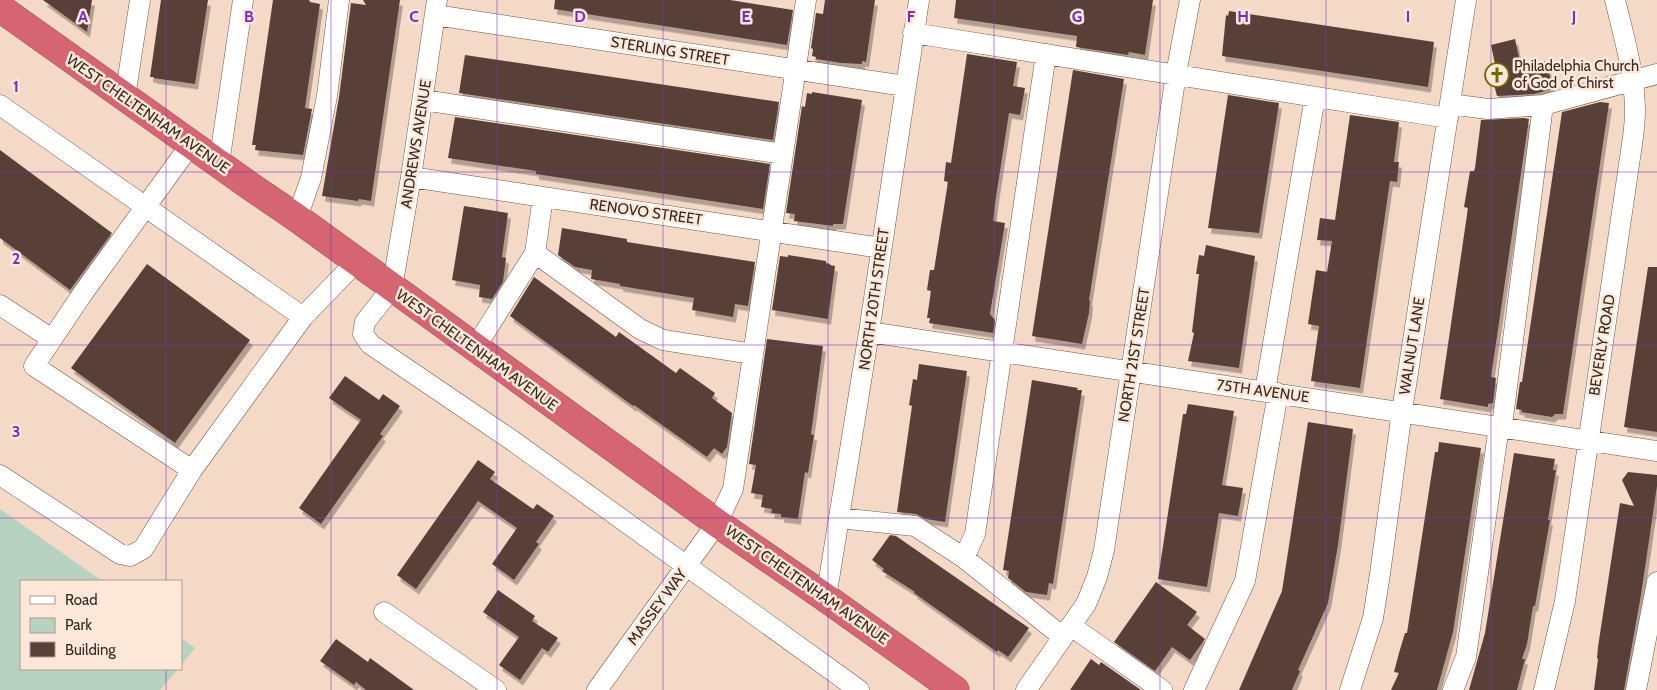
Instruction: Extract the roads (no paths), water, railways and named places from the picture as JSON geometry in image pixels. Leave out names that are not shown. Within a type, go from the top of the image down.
[{"type":"highway","name":"WEST CHELTENHAM AVENUE","points":[[0,8],[218,164],[298,218],[717,523],[955,690]]},
{"type":"street","points":[[125,97],[140,0]]},
{"type":"street","points":[[218,164],[243,0]]},
{"type":"street","points":[[298,218],[311,178],[327,96],[339,0]]},
{"type":"street","name":"MASSEY WAY","points":[[597,690],[717,523],[734,489],[794,69],[806,0]]},
{"type":"street","name":"NORTH 20TH STREET","points":[[826,598],[869,332],[919,0]]},
{"type":"street","name":"NORTH 21ST STREET","points":[[1026,690],[1086,604],[1097,577],[1104,550],[1176,74],[1190,0]]},
{"type":"street","name":"WALNUT LANE","points":[[1350,690],[1373,618],[1402,411],[1466,0]]},
{"type":"street","name":"BEVERLY ROAD","points":[[1544,690],[1565,601],[1635,113],[1630,61],[1614,0]]},
{"type":"street","name":"STERLING STREET","points":[[436,8],[905,86]]},
{"type":"street","name":"ANDREWS AVENUE","points":[[392,288],[411,177],[436,8]]},
{"type":"street","points":[[914,33],[1315,96],[1449,111],[1543,105],[1657,74]]},
{"type":"street","points":[[964,558],[975,534],[1046,54]]},
{"type":"street","points":[[1194,690],[1245,581],[1315,96]]},
{"type":"street","points":[[423,100],[782,154]]},
{"type":"street","points":[[0,105],[303,317]]},
{"type":"street","points":[[1453,690],[1466,656],[1500,426],[1543,105]]},
{"type":"street","points":[[191,144],[83,293],[34,366],[192,470]]},
{"type":"street","name":"RENOVO STREET","points":[[411,177],[881,248]]},
{"type":"street","points":[[475,348],[535,253],[543,197]]},
{"type":"street","points":[[535,253],[640,329],[663,340],[754,354]]},
{"type":"street","points":[[0,475],[120,554],[130,556],[143,549],[192,470],[303,317],[356,262]]},
{"type":"street","points":[[392,288],[365,322],[363,334],[370,344],[513,441],[859,690]]},
{"type":"street","points":[[0,305],[52,339]]},
{"type":"street","name":"75TH AVENUE","points":[[869,332],[1657,451]]},
{"type":"street","points":[[839,518],[915,526],[964,558],[1067,632],[1162,690]]},
{"type":"street","points":[[1636,690],[1657,582]]},
{"type":"street","points":[[384,612],[496,690]]},
{"type":"place","name":"Philadelphia Church of God of Chirst","points":[[1497,75]]}]
